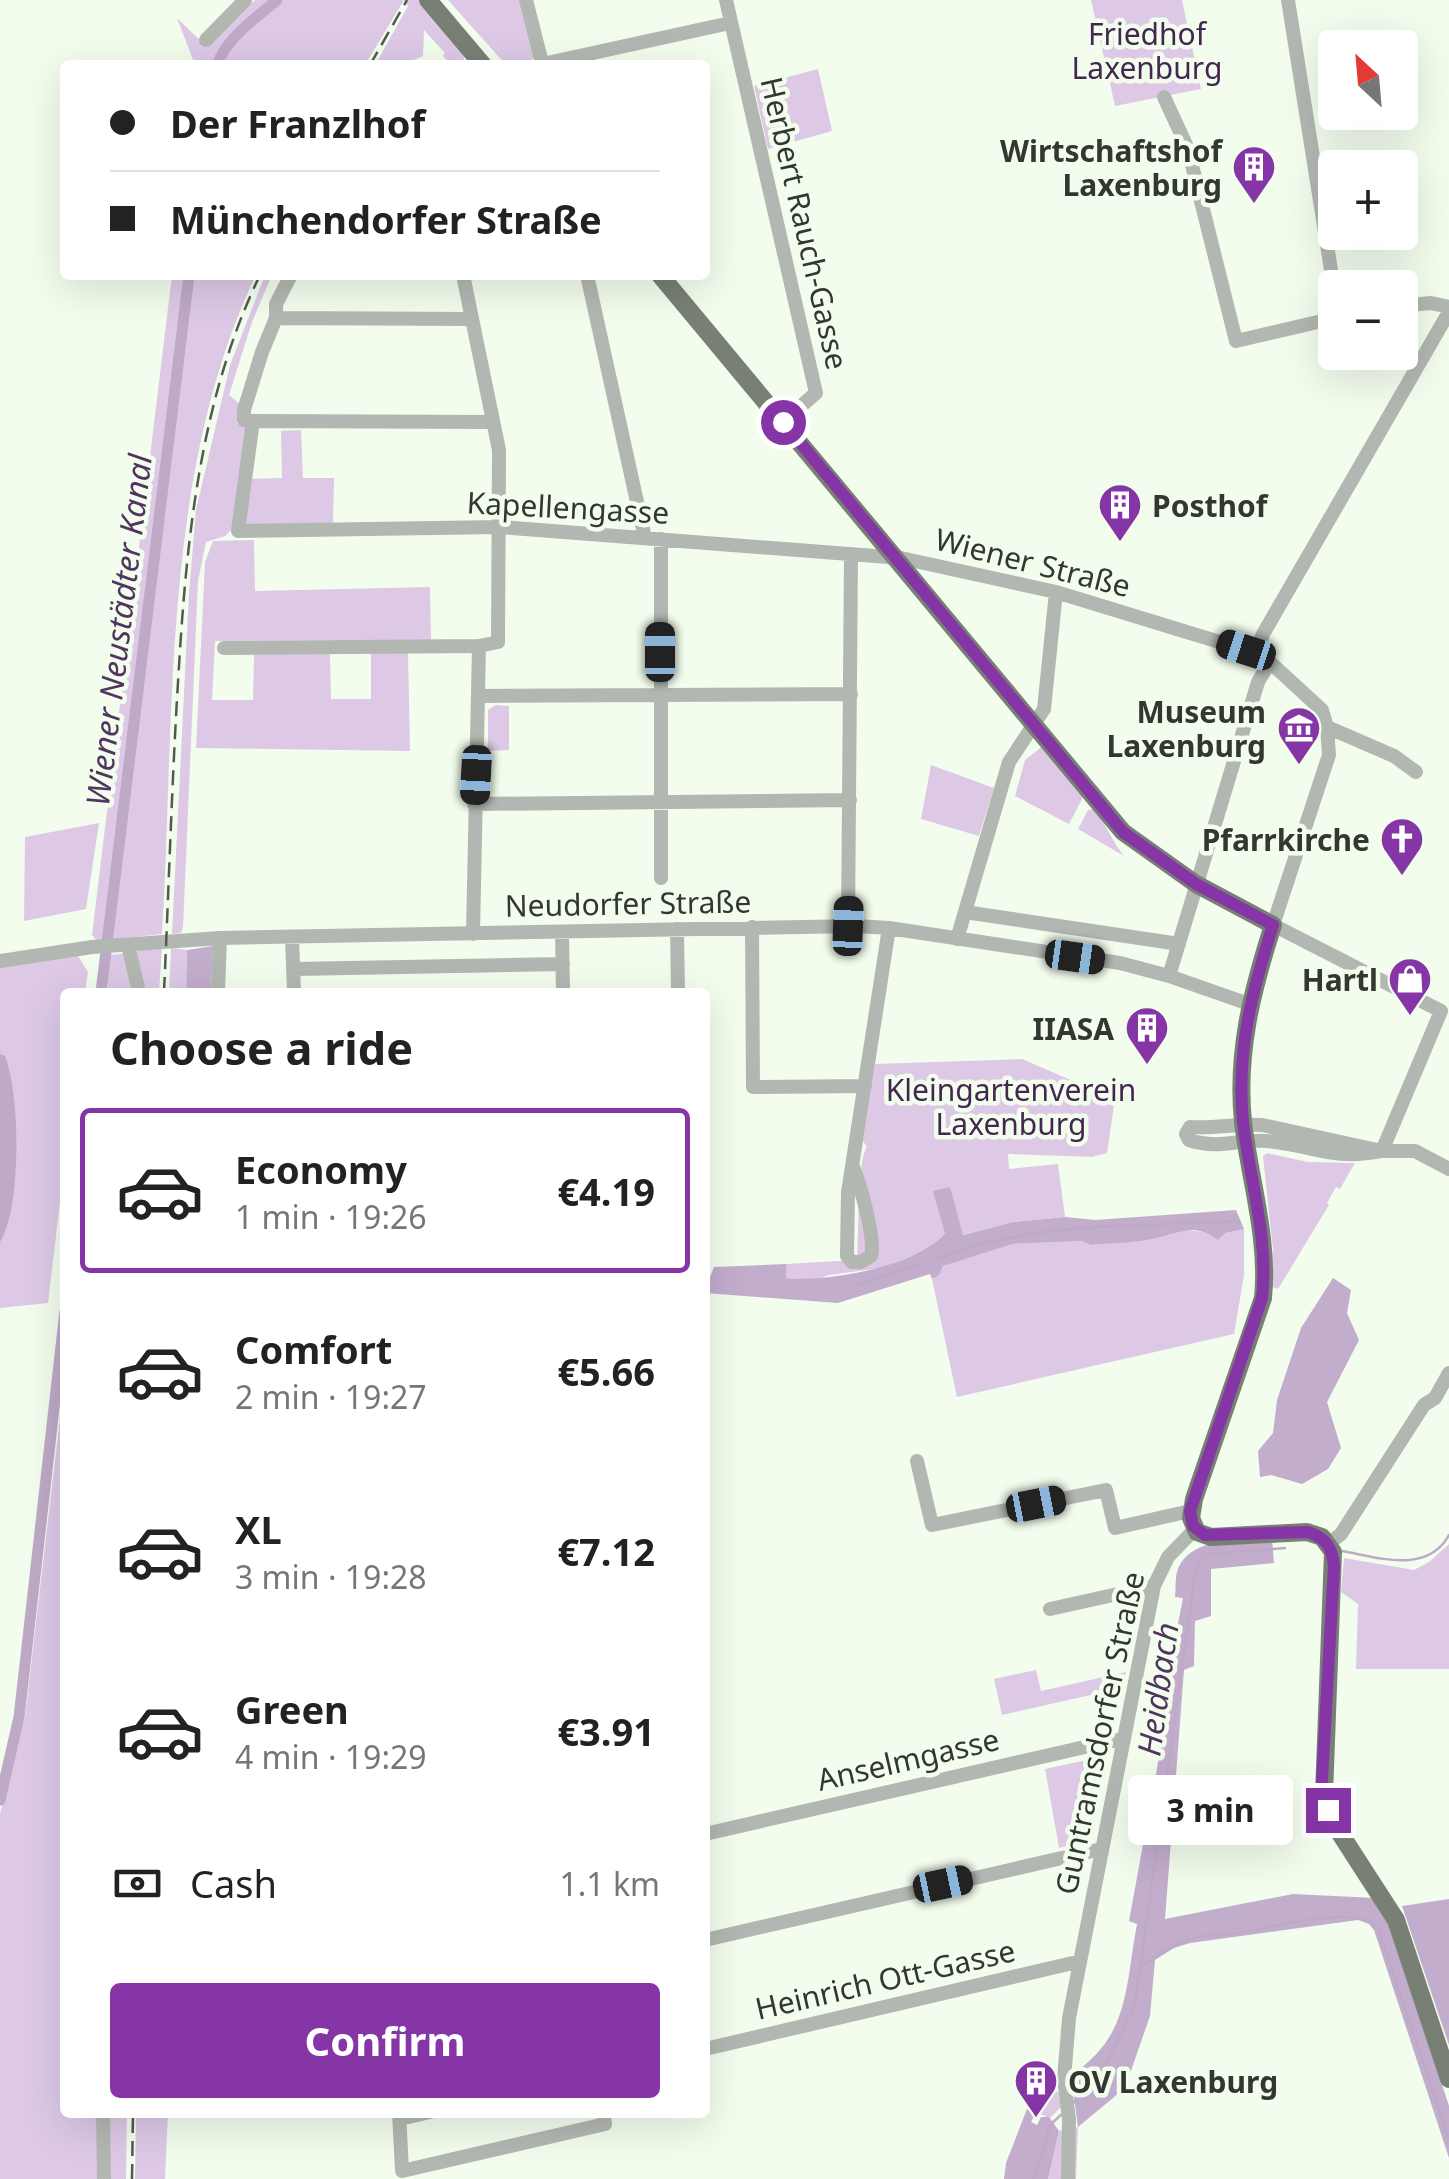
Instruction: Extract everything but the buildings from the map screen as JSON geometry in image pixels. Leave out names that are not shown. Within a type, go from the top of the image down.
[{"type":"main road","points":[[428,0],[479,60]]},
{"type":"main road","name":"Wiener Straße","points":[[664,280],[895,558]]},
{"type":"main road","points":[[895,558],[1123,832],[1196,884],[1273,925]]},
{"type":"main road","name":"Guntramsdorfer Straße","points":[[1193,1520],[1262,1298],[1266,1270],[1244,1124],[1244,1035],[1248,1004],[1273,925]]},
{"type":"main road","points":[[1193,1520],[1211,1536],[1308,1532],[1328,1544],[1334,1566],[1324,1795],[1334,1824],[1396,1920],[1449,2079]]},
{"type":"street","points":[[206,40],[245,0]]},
{"type":"street","points":[[526,0],[539,60]]},
{"type":"street","name":"Herbert Rauch-Gasse","points":[[726,0],[816,394],[783,422]]},
{"type":"street","points":[[1288,0],[1331,270]]},
{"type":"street","points":[[558,60],[730,22]]},
{"type":"street","points":[[1164,97],[1188,149],[1236,342],[1318,322]]},
{"type":"street","points":[[288,280],[276,304],[276,318],[262,352],[244,420],[491,422]]},
{"type":"street","points":[[224,648],[479,646],[498,642],[499,450],[464,280]]},
{"type":"street","points":[[587,280],[644,538]]},
{"type":"street","points":[[1170,976],[1265,659],[1259,645],[1263,634],[1449,310],[1431,303],[1418,304]]},
{"type":"street","points":[[276,318],[471,319]]},
{"type":"street","name":"Kapellengasse","points":[[253,420],[238,531],[500,527],[895,558]]},
{"type":"street","points":[[660,878],[661,539]]},
{"type":"street","points":[[848,926],[851,554]]},
{"type":"street","name":"Wiener Straße","points":[[895,558],[1056,592],[1265,659],[1322,710],[1327,727],[1394,756],[1416,772]]},
{"type":"street","points":[[956,939],[1010,762],[1044,709],[1056,592]]},
{"type":"street","points":[[473,934],[479,646]]},
{"type":"street","points":[[479,696],[851,694]]},
{"type":"street","points":[[1327,727],[1329,754],[1273,925],[1441,1012],[1382,1151]]},
{"type":"street","points":[[474,804],[850,800]]},
{"type":"street","points":[[965,912],[1178,944]]},
{"type":"street","name":"Neudorfer Straße","points":[[0,961],[114,946],[220,938],[848,926],[889,928],[1014,950],[1044,950],[1170,976],[1248,1004]]},
{"type":"street","points":[[752,928],[753,1087],[865,1086]]},
{"type":"street","points":[[853,1167],[864,1192],[874,1248],[862,1262],[852,1262],[847,1256],[848,1192],[889,928]]},
{"type":"street","points":[[677,929],[678,988]]},
{"type":"street","points":[[562,932],[564,988]]},
{"type":"street","points":[[218,988],[220,938]]},
{"type":"street","points":[[292,938],[294,988]]},
{"type":"street","points":[[114,946],[137,988]]},
{"type":"street","points":[[294,970],[563,964]]},
{"type":"street","points":[[1382,1151],[1244,1124],[1212,1130],[1190,1127],[1186,1134],[1186,1138],[1207,1146],[1265,1141],[1334,1156],[1416,1151],[1449,1169]]},
{"type":"street","points":[[1328,1544],[1341,1534],[1449,1373]]},
{"type":"street","points":[[917,1461],[932,1526],[1106,1490],[1115,1528],[1193,1520]]},
{"type":"street","name":"Guntramsdorfer Straße","points":[[1068,2179],[1069,2120],[1064,2079],[1077,1962],[1154,1586],[1168,1556],[1193,1520]]},
{"type":"street","points":[[1050,1609],[1154,1586]]},
{"type":"street","name":"Anselmgasse","points":[[710,1833],[1124,1738]]},
{"type":"street","points":[[710,1939],[1100,1849]]},
{"type":"street","name":"Heinrich Ott-Gasse","points":[[710,2049],[1077,1962]]},
{"type":"street","points":[[104,2118],[104,2179]]},
{"type":"street","points":[[399,2118],[402,2171],[606,2124],[604,2118]]},
{"type":"green space","points":[[255,0],[404,0],[368,60],[193,60],[177,18],[207,47],[219,30]]},
{"type":"green space","points":[[404,0],[420,0],[467,55],[465,60],[447,60],[424,30],[423,56],[414,60],[378,60],[408,6]]},
{"type":"green space","points":[[448,0],[520,0],[534,58],[502,60]]},
{"type":"green space","name":"Friedhof Laxenburg","points":[[1091,0],[1182,0],[1201,89],[1115,106]]},
{"type":"green space","points":[[818,69],[832,131],[768,149],[754,86]]},
{"type":"green space","points":[[171,280],[254,280],[225,351],[203,431],[188,513],[172,683],[162,934],[97,941],[92,935]]},
{"type":"green space","points":[[263,280],[270,280],[229,395],[241,405],[237,424],[245,425],[248,432],[233,528],[225,536],[206,542],[198,581],[183,927],[181,933],[172,934],[196,510],[230,365]]},
{"type":"green space","points":[[301,430],[303,478],[334,478],[333,524],[250,526],[242,521],[249,479],[282,478],[281,431]]},
{"type":"green space","points":[[254,540],[255,591],[430,587],[431,640],[215,641],[212,700],[253,700],[254,654],[330,654],[331,699],[371,699],[371,653],[408,652],[410,751],[196,748],[205,562],[213,541]]},
{"type":"green space","points":[[496,705],[509,706],[509,750],[488,751],[488,710]]},
{"type":"green space","points":[[1044,745],[1083,797],[1069,824],[1015,796],[1025,760]]},
{"type":"green space","points":[[931,765],[994,788],[979,836],[921,819]]},
{"type":"green space","points":[[1094,809],[1124,856],[1078,829],[1088,810]]},
{"type":"green space","points":[[99,823],[86,909],[24,921],[25,837]]},
{"type":"green space","points":[[146,947],[162,948],[159,988],[107,988],[110,955]]},
{"type":"green space","points":[[171,948],[187,950],[186,988],[169,988]]},
{"type":"green space","points":[[78,956],[88,972],[86,988],[60,988],[60,1202],[48,1303],[0,1308],[0,967]]},
{"type":"green space","name":"Kleingartenverein Laxenburg","points":[[1022,1059],[1115,1099],[1107,1153],[1092,1157],[1008,1154],[1009,1169],[1058,1164],[1065,1217],[1013,1222],[962,1235],[950,1188],[945,1233],[928,1250],[881,1268],[812,1281],[786,1278],[786,1264],[857,1260],[860,1182],[867,1147],[863,1141],[875,1064]]},
{"type":"green space","points":[[1267,1153],[1308,1162],[1355,1163],[1340,1189],[1336,1187],[1278,1289],[1270,1286],[1273,1250],[1263,1156]]},
{"type":"green space","points":[[1244,1229],[1244,1275],[1234,1334],[957,1397],[932,1279],[939,1275],[942,1266],[1013,1244],[1082,1241],[1090,1245],[1156,1238],[1176,1230],[1225,1233]]},
{"type":"green space","points":[[60,1418],[60,2118],[127,2118],[126,2179],[0,2179],[0,1814],[25,1716]]},
{"type":"green space","points":[[1449,1544],[1449,1669],[1356,1669],[1358,1604],[1341,1592],[1344,1558],[1414,1570]]},
{"type":"green space","points":[[1036,1670],[1041,1691],[1126,1672],[1122,1688],[1002,1715],[994,1679]]},
{"type":"green space","points":[[1091,1759],[1104,1766],[1089,1840],[1059,1848],[1045,1769]]},
{"type":"green space","points":[[1045,2085],[1058,2092],[1061,2107],[1050,2118],[1027,2109],[1033,2086]]},
{"type":"green space","points":[[136,2118],[168,2118],[165,2179],[135,2179]]},
{"type":"green space","points":[[1078,2127],[1076,2179],[1048,2179],[1059,2131]]},
{"type":"shaded area","points":[[213,946],[211,988],[186,988],[187,950]]},
{"type":"shaded area","points":[[0,1054],[5,1056],[14,1096],[16,1150],[12,1203],[0,1242]]},
{"type":"shaded area","points":[[950,1187],[963,1235],[1013,1222],[1065,1217],[1095,1220],[1236,1210],[1244,1229],[1225,1233],[1218,1240],[1188,1230],[1123,1243],[1013,1244],[943,1266],[932,1279],[930,1274],[838,1303],[710,1293],[714,1267],[786,1264],[786,1278],[824,1278],[871,1270],[915,1255],[945,1233],[933,1191]]},
{"type":"shaded area","points":[[1333,1278],[1351,1290],[1347,1313],[1359,1340],[1327,1402],[1341,1448],[1328,1469],[1302,1484],[1271,1475],[1260,1477],[1258,1451],[1273,1433],[1277,1400],[1301,1328]]},
{"type":"shaded area","points":[[1272,1539],[1274,1563],[1211,1569],[1211,1616],[1195,1621],[1194,1666],[1184,1670],[1165,1919],[1293,1894],[1375,1898],[1392,1932],[1449,2106],[1449,2158],[1374,1930],[1358,1920],[1190,1943],[1155,1960],[1150,2016],[1125,2088],[1078,2127],[1071,2075],[1105,2044],[1122,2009],[1126,1989],[1137,1924],[1129,1921],[1166,1719],[1160,1717],[1183,1598],[1175,1597],[1177,1572],[1183,1560],[1204,1546]]},
{"type":"shaded area","points":[[1449,1899],[1449,2045],[1402,1906]]},
{"type":"shaded area","points":[[1027,2109],[1035,2114],[1031,2122],[1037,2125],[1041,2117],[1049,2117],[1059,2131],[1048,2179],[1004,2179],[1006,2163]]},
{"type":"waterway","name":"Wiener Neustädter Kanal","points":[[219,60],[234,37],[277,0]]},
{"type":"waterway","name":"Wiener Neustädter Kanal","points":[[101,988],[188,280]]},
{"type":"waterway","points":[[934,1260],[970,1247],[1046,1232],[1239,1221]]},
{"type":"waterway","points":[[857,1285],[924,1264]]},
{"type":"waterway","name":"Wiener Neustädter Kanal","points":[[0,1800],[19,1717],[60,1355]]},
{"type":"waterway","name":"Heidbach","points":[[1342,1551],[1385,1559],[1415,1559],[1440,1547],[1449,1535]]},
{"type":"waterway","name":"Heidbach","points":[[1072,2104],[1100,2077],[1135,2004],[1196,1567],[1207,1554],[1285,1548]]},
{"type":"waterway","points":[[1142,1966],[1171,1947],[1202,1936],[1330,1917],[1364,1920],[1377,1926],[1449,2140]]},
{"type":"waterway","name":"Heidbach","points":[[1034,2179],[1050,2125],[1063,2113]]},
{"type":"railway","points":[[373,60],[407,0]]},
{"type":"railway","points":[[164,988],[179,666],[193,516],[200,467],[224,369],[258,280]]},
{"type":"railway","points":[[132,2179],[133,2118]]},
{"type":"place","name":"Wirtschaftshof Laxenburg","points":[[1254,205]]},
{"type":"place","name":"Posthof","points":[[1120,543]]},
{"type":"place","name":"Museum Laxenburg","points":[[1299,766]]},
{"type":"place","name":"Pfarrkirche","points":[[1402,877]]},
{"type":"place","name":"Hartl","points":[[1410,1017]]},
{"type":"place","name":"IIASA","points":[[1147,1066]]},
{"type":"place","name":"OV Laxenburg","points":[[1036,2119]]},
{"type":"route","points":[[783,422],[1123,832],[1196,884],[1273,925],[1248,1004],[1242,1072],[1244,1124],[1266,1270],[1249,1345],[1190,1511],[1193,1526],[1205,1535],[1308,1532],[1322,1537],[1332,1552],[1322,1781],[1328,1810]]}]
